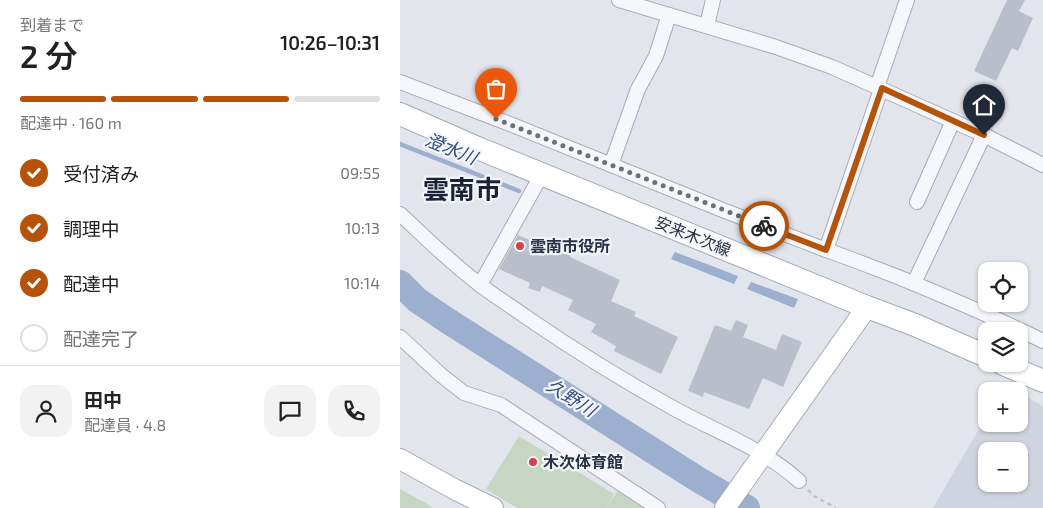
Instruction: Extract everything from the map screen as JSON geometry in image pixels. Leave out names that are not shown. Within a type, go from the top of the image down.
[{"type":"main road","name":"安来木次線","points":[[400,114],[480,149],[915,325],[978,353]]},
{"type":"main road","points":[[1022,372],[1043,381]]},
{"type":"street","points":[[619,0],[776,47],[824,64],[984,135],[1043,165]]},
{"type":"street","points":[[707,26],[713,0]]},
{"type":"street","points":[[826,250],[907,0]]},
{"type":"street","points":[[611,165],[638,88],[656,56],[669,15]]},
{"type":"street","points":[[400,82],[957,301],[1043,341]]},
{"type":"street","points":[[917,202],[953,121]]},
{"type":"street","points":[[914,284],[984,135]]},
{"type":"street","points":[[480,285],[542,174]]},
{"type":"street","points":[[400,214],[437,249],[480,285],[548,332],[676,409],[789,472],[799,481]]},
{"type":"street","points":[[725,508],[868,307]]},
{"type":"street","points":[[400,337],[441,375],[464,393],[501,404],[658,508]]},
{"type":"street","points":[[400,459],[493,508]]},
{"type":"path","points":[[799,481],[814,496],[836,508]]},
{"type":"shaded area","points":[[1028,398],[1043,406],[1043,508],[933,508],[978,431],[1028,432]]},
{"type":"green space","name":"木次体育館","points":[[519,436],[614,494],[606,508],[517,508],[486,489]]},
{"type":"green space","points":[[400,489],[426,503],[432,508],[400,508]]},
{"type":"green space","name":"木次体育館","points":[[619,489],[648,508],[606,508]]},
{"type":"water","points":[[675,252],[738,276],[734,284],[671,259]]},
{"type":"water","points":[[751,282],[798,299],[794,308],[747,289]]},
{"type":"building","points":[[1007,0],[1025,0],[1019,11],[1033,18],[1018,51],[1012,48],[996,81],[974,71]]},
{"type":"building","points":[[518,235],[557,252],[560,244],[573,250],[570,257],[620,280],[611,301],[636,312],[634,316],[678,337],[661,374],[614,351],[616,346],[591,332],[596,324],[568,310],[573,300],[542,286],[540,292],[528,288],[530,283],[499,269]]},
{"type":"building","points":[[736,320],[748,325],[743,337],[776,350],[782,334],[802,342],[783,387],[763,378],[749,409],[704,392],[703,397],[688,391],[715,325],[731,331]]},
{"type":"waterway","name":"澄水川","points":[[400,144],[519,191]]},
{"type":"waterway","name":"久野川","points":[[400,283],[417,300],[448,321],[699,480],[747,508]]},
{"type":"way so far","points":[[496,119],[764,226]]},
{"type":"place","name":"雲南市役所","points":[[520,246]]},
{"type":"place","name":"木次体育館","points":[[533,462]]},
{"type":"district","name":"雲南市","points":[[462,190]]},
{"type":"route","points":[[764,226],[826,250],[882,88],[984,135]]}]
